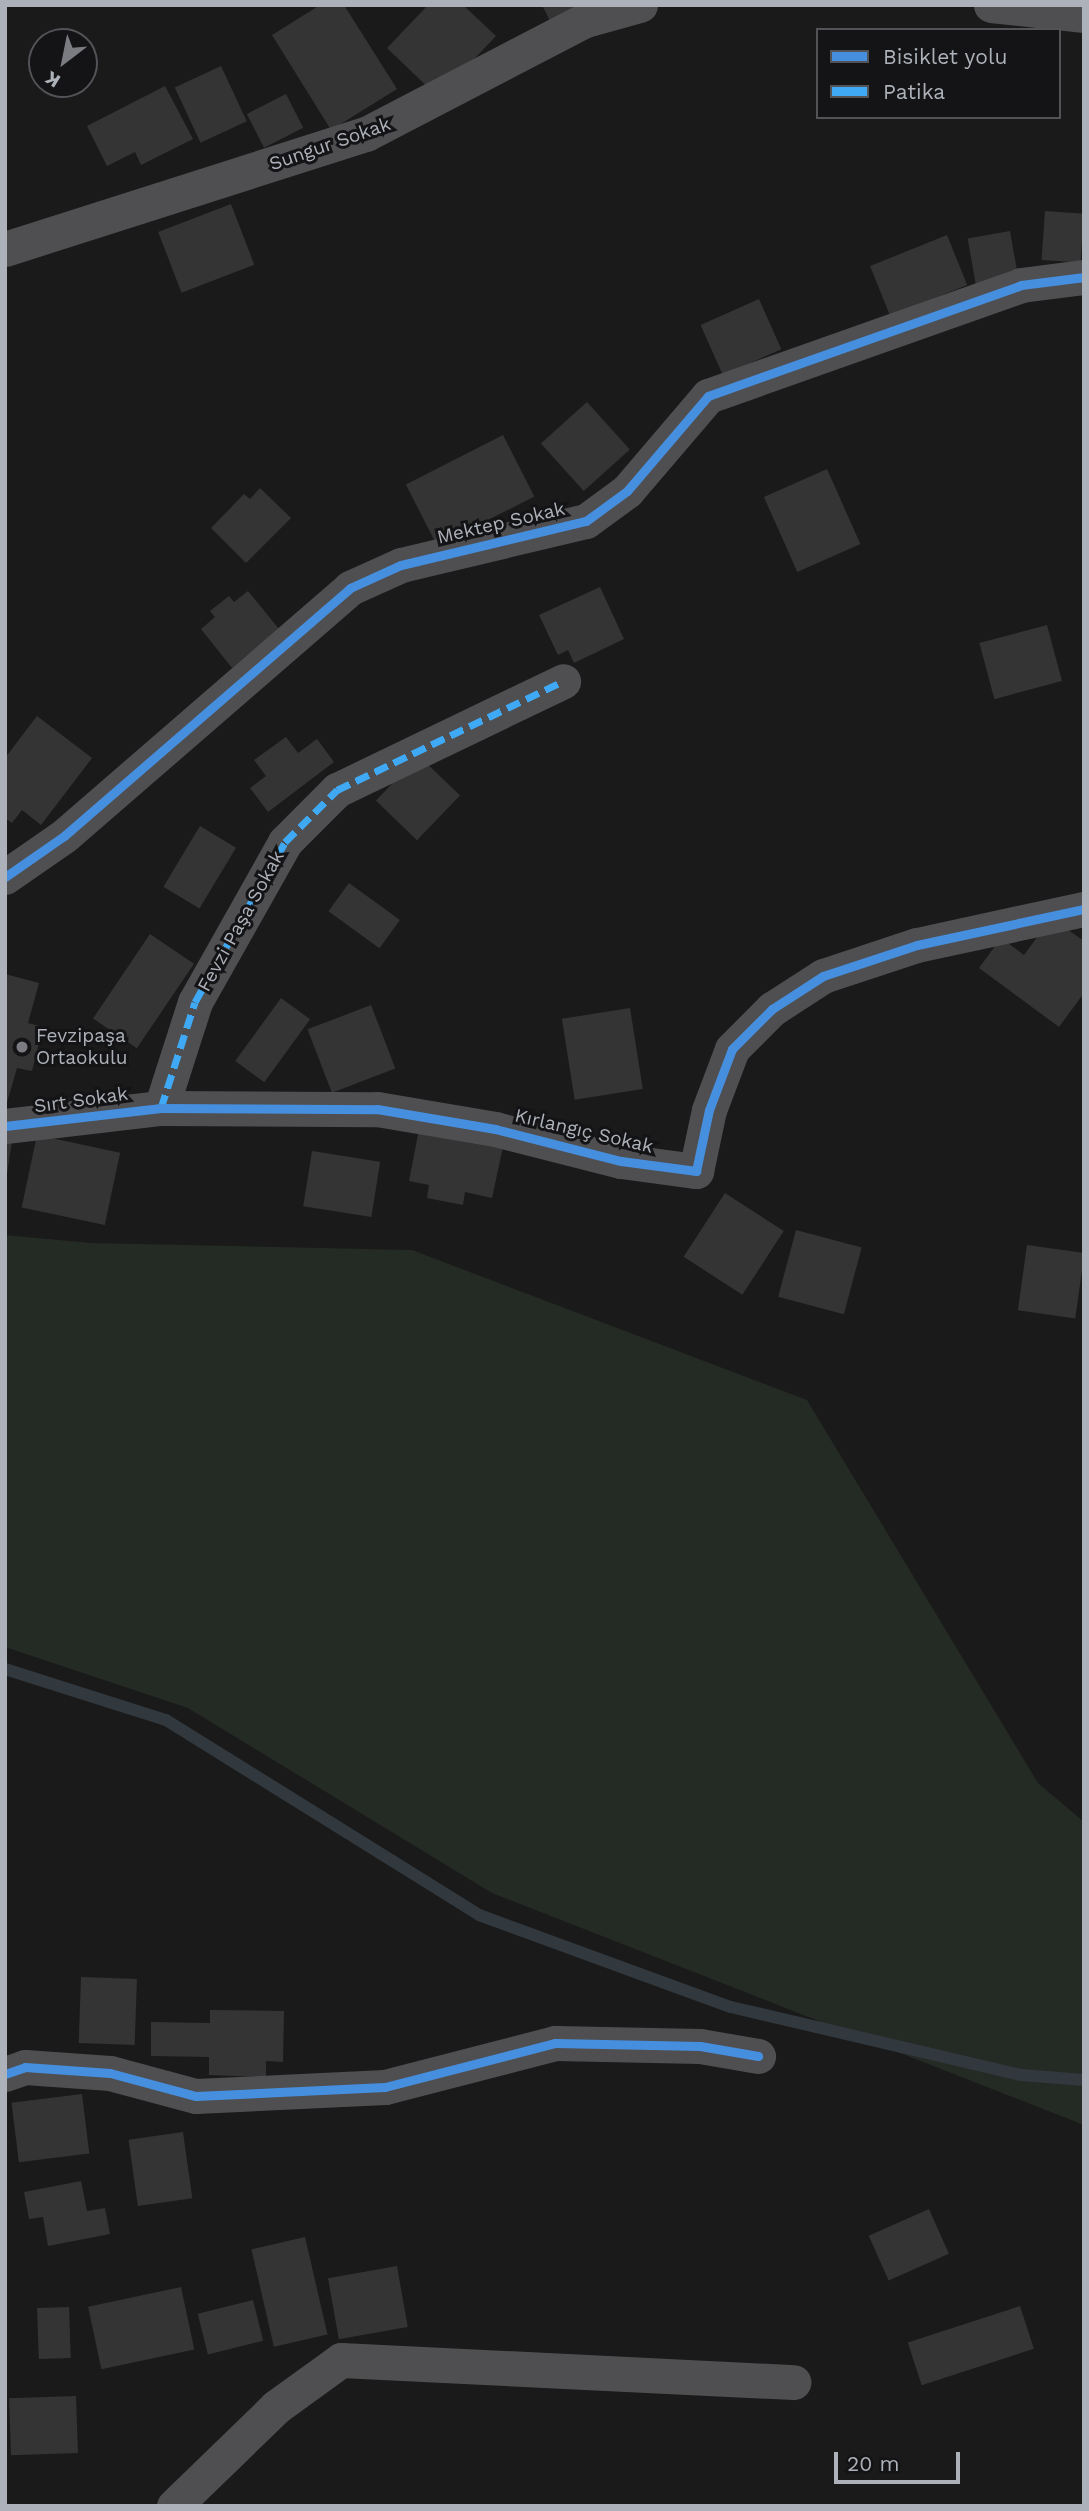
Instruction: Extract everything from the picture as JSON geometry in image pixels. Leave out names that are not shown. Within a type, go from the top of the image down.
[{"type":"street","name":"Sungur Sokak","points":[[5,249],[366,134],[585,20],[640,5]]},
{"type":"street","points":[[991,5],[1084,15]]},
{"type":"street","name":"Mektep Sokak","points":[[5,877],[64,836],[350,587],[401,565],[586,521],[627,491],[708,396],[1021,285],[1084,278]]},
{"type":"street","name":"Fevzi Paşa Sokak","points":[[161,1108],[195,1002],[285,842],[337,790],[563,681]]},
{"type":"street","name":"Kırlangıç Sokak","points":[[161,1108],[377,1108],[495,1129],[621,1161],[696,1171],[709,1110],[732,1049],[772,1009],[823,976],[917,945],[1084,909]]},
{"type":"street","name":"Sırt Sokak","points":[[5,1126],[161,1108]]},
{"type":"street","points":[[5,2074],[25,2067],[110,2073],[196,2096],[385,2087],[555,2043],[700,2046],[758,2056]]},
{"type":"street","points":[[174,2506],[276,2407],[341,2360],[793,2382]]},
{"type":"shaded area","points":[[5,1235],[91,1243],[412,1250],[807,1400],[1038,1783],[1084,1822],[1084,2125],[492,1893],[188,1708],[5,1647]]},
{"type":"building","points":[[320,5],[344,5],[397,89],[331,130],[272,35]]},
{"type":"building","points":[[428,5],[463,5],[496,36],[438,97],[387,48]]},
{"type":"building","points":[[542,5],[591,5],[552,25]]},
{"type":"building","points":[[221,66],[247,121],[201,143],[175,88]]},
{"type":"building","points":[[165,86],[193,139],[141,165],[135,152],[107,166],[87,126]]},
{"type":"building","points":[[286,94],[303,128],[264,148],[247,114]]},
{"type":"building","points":[[231,204],[254,265],[181,293],[158,232]]},
{"type":"building","points":[[1045,211],[1084,214],[1080,263],[1042,260]]},
{"type":"building","points":[[1010,231],[1019,280],[976,288],[968,238]]},
{"type":"building","points":[[947,235],[967,285],[890,316],[870,266]]},
{"type":"building","points":[[759,299],[781,349],[723,375],[701,325]]},
{"type":"building","points":[[587,402],[630,450],[584,491],[541,443]]},
{"type":"building","points":[[503,435],[534,496],[437,546],[406,484]]},
{"type":"building","points":[[827,469],[860,544],[797,572],[764,497]]},
{"type":"building","points":[[260,488],[291,518],[246,563],[211,528],[244,494],[250,499]]},
{"type":"building","points":[[600,587],[624,639],[574,663],[568,650],[558,655],[539,615]]},
{"type":"building","points":[[248,591],[279,629],[232,668],[201,629],[215,617],[210,611],[229,596],[234,602]]},
{"type":"building","points":[[1047,625],[1062,681],[994,699],[979,643]]},
{"type":"building","points":[[37,716],[92,758],[41,825],[22,810],[12,823],[5,818],[5,758]]},
{"type":"building","points":[[286,737],[298,753],[317,739],[334,762],[268,812],[250,788],[266,776],[254,760]]},
{"type":"building","points":[[419,756],[460,796],[417,840],[376,801]]},
{"type":"building","points":[[200,826],[236,848],[199,908],[163,887]]},
{"type":"building","points":[[349,883],[400,920],[379,948],[328,911]]},
{"type":"building","points":[[1051,918],[1084,941],[1084,993],[1059,1027],[979,968],[1001,938],[1024,955]]},
{"type":"building","points":[[150,934],[194,964],[137,1048],[93,1019]]},
{"type":"building","name":"Fevzipaşa Ortaokulu","points":[[5,974],[39,983],[28,1023],[43,1027],[32,1071],[17,1068],[6,1106]]},
{"type":"building","points":[[281,998],[310,1019],[264,1082],[235,1061]]},
{"type":"building","points":[[371,1005],[395,1068],[332,1093],[308,1029]]},
{"type":"building","points":[[630,1008],[643,1089],[575,1100],[562,1019]]},
{"type":"building","points":[[420,1124],[504,1142],[492,1198],[465,1192],[463,1205],[427,1198],[429,1185],[409,1181]]},
{"type":"building","points":[[37,1135],[120,1153],[105,1225],[22,1207]]},
{"type":"building","points":[[5,1140],[12,1141],[7,1174],[5,1174]]},
{"type":"building","points":[[312,1151],[380,1162],[371,1217],[303,1206]]},
{"type":"building","points":[[725,1193],[784,1231],[742,1295],[684,1257]]},
{"type":"building","points":[[796,1230],[862,1248],[844,1314],[778,1297]]},
{"type":"building","points":[[1027,1245],[1084,1253],[1075,1318],[1018,1310]]},
{"type":"building","points":[[81,1977],[137,1979],[135,2045],[79,2043]]},
{"type":"building","points":[[210,2010],[284,2011],[283,2062],[266,2061],[266,2077],[209,2075],[209,2057],[151,2056],[151,2022],[210,2023]]},
{"type":"building","points":[[82,2094],[89,2154],[19,2162],[12,2103]]},
{"type":"building","points":[[183,2132],[192,2198],[138,2206],[129,2140]]},
{"type":"building","points":[[81,2181],[87,2211],[105,2208],[110,2234],[48,2246],[43,2217],[29,2219],[24,2192]]},
{"type":"building","points":[[929,2209],[949,2254],[889,2281],[869,2236]]},
{"type":"building","points":[[305,2237],[327,2334],[274,2347],[251,2249]]},
{"type":"building","points":[[397,2266],[408,2327],[339,2339],[328,2278]]},
{"type":"building","points":[[181,2287],[194,2350],[101,2369],[88,2307]]},
{"type":"building","points":[[253,2300],[263,2341],[208,2355],[198,2314]]},
{"type":"building","points":[[1020,2306],[1034,2349],[922,2385],[908,2342]]},
{"type":"building","points":[[69,2307],[71,2358],[39,2359],[37,2308]]},
{"type":"building","points":[[76,2396],[78,2453],[11,2455],[9,2398]]},
{"type":"waterway","points":[[5,1669],[166,1720],[479,1915],[731,2007],[1021,2075],[1084,2080]]},
{"type":"marked path","points":[[161,1108],[195,1002],[285,842],[337,790],[563,681]]},
{"type":"cycle path","points":[[5,877],[64,836],[350,588],[401,565],[586,521],[627,491],[708,396],[1021,285],[1084,277]]},
{"type":"cycle path","points":[[5,1126],[161,1108],[377,1109],[495,1129],[621,1161],[696,1171],[709,1110],[732,1049],[772,1009],[823,976],[917,945],[1084,909]]},
{"type":"cycle path","points":[[5,2074],[25,2067],[110,2073],[196,2096],[385,2087],[555,2043],[700,2046],[758,2056]]},
{"type":"place","name":"Fevzipaşa Ortaokulu","points":[[22,1047]]}]
